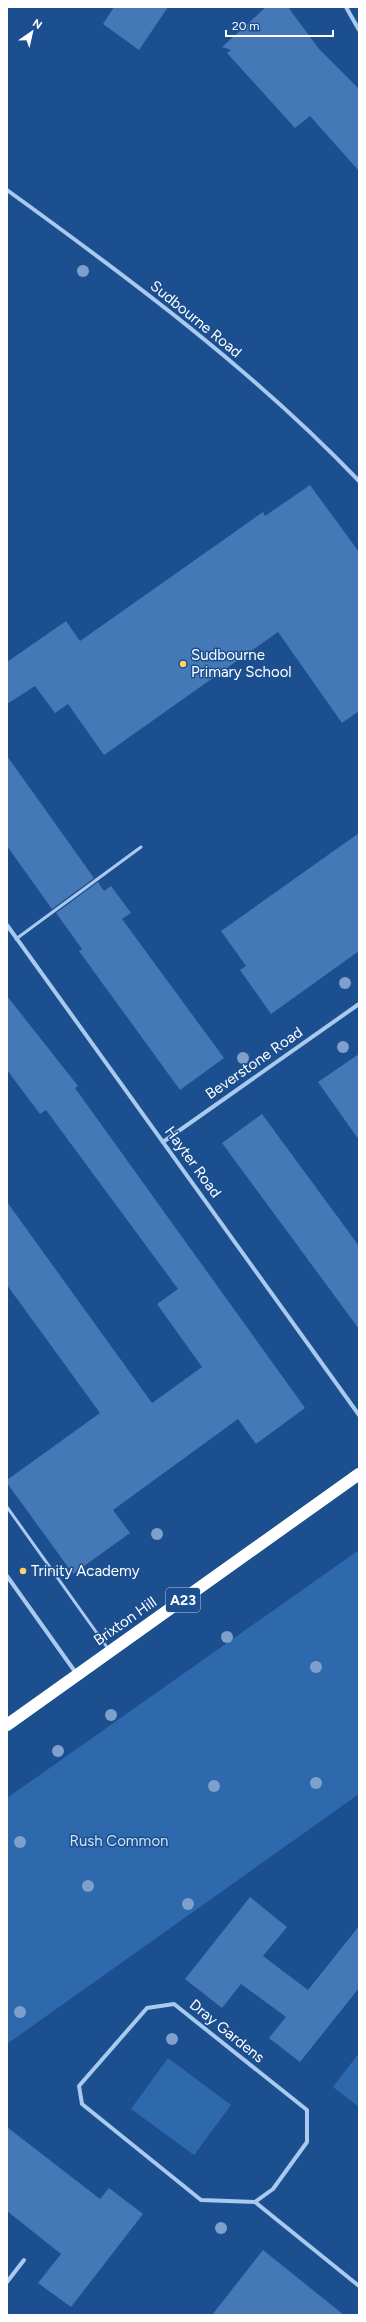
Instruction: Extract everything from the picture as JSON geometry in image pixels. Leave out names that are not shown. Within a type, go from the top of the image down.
[{"type":"highway","name":"Brixton Hill","points":[[7,1725],[359,1474]]},
{"type":"street","points":[[346,7],[359,30]]},
{"type":"street","name":"Sudbourne Road","points":[[7,190],[116,269],[203,339],[289,413],[359,481]]},
{"type":"street","name":"Hayter Road","points":[[7,925],[359,1415]]},
{"type":"street","name":"Beverstone Road","points":[[164,1142],[359,1004]]},
{"type":"street","points":[[7,1576],[77,1674]]},
{"type":"street","name":"Dray Gardens","points":[[174,2004],[307,2110],[307,2142],[273,2189],[255,2202],[201,2200],[82,2104],[79,2086],[147,2008],[174,2004]]},
{"type":"street","points":[[255,2202],[359,2286]]},
{"type":"street","points":[[7,2282],[24,2260]]},
{"type":"lane","points":[[16,939],[141,847]]},
{"type":"lane","points":[[7,1507],[110,1651]]},
{"type":"green space","name":"Rush Common","points":[[359,1550],[359,1794],[7,2044],[7,1798]]},
{"type":"green space","points":[[359,2053],[359,2107],[333,2087]]},
{"type":"green space","points":[[168,2058],[231,2105],[194,2155],[131,2109]]},
{"type":"building","points":[[114,7],[168,7],[139,50],[103,24]]},
{"type":"building","points":[[266,7],[288,7],[319,49],[359,89],[359,171],[310,116],[295,128],[227,53],[231,50],[222,47]]},
{"type":"building","points":[[310,485],[359,552],[359,711],[342,723],[278,632],[104,755],[68,704],[55,713],[35,686],[7,704],[7,662],[66,621],[80,641],[263,512],[265,516]]},
{"type":"building","points":[[7,756],[94,878],[52,909],[7,846]]},
{"type":"building","points":[[359,833],[359,951],[271,1014],[240,970],[246,966],[221,931]]},
{"type":"building","points":[[98,882],[104,891],[111,886],[131,913],[122,919],[224,1058],[180,1090],[79,951],[82,949],[56,913]]},
{"type":"building","points":[[7,996],[78,1086],[75,1088],[305,1408],[256,1444],[238,1419],[113,1510],[130,1533],[73,1574],[7,1483],[7,1480],[100,1413],[7,1285],[7,1202],[152,1403],[202,1367],[157,1304],[178,1289],[46,1110],[40,1114],[7,1070]]},
{"type":"building","points":[[359,1054],[359,1140],[318,1082]]},
{"type":"building","points":[[262,1114],[359,1246],[359,1329],[222,1143]]},
{"type":"building","points":[[250,1897],[287,1927],[263,1956],[308,1990],[359,1926],[359,1988],[300,2062],[269,2038],[286,2017],[241,1984],[222,2008],[185,1979]]},
{"type":"building","points":[[7,2127],[100,2199],[109,2188],[143,2214],[71,2307],[38,2283],[61,2254],[7,2211]]},
{"type":"building","points":[[263,2250],[344,2315],[212,2315]]},
{"type":"place","name":"Sudbourne Primary School","points":[[183,664]]},
{"type":"place","name":"Trinity Academy","points":[[23,1571]]}]
